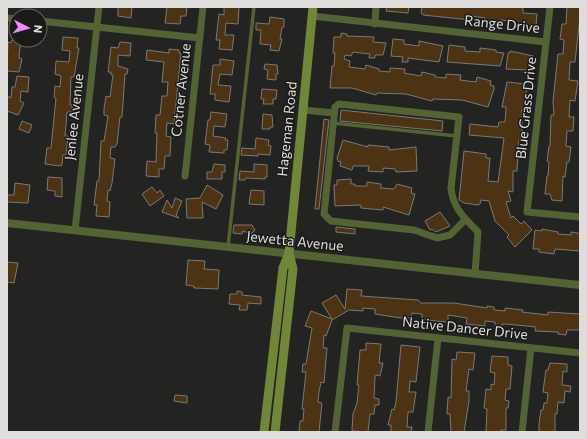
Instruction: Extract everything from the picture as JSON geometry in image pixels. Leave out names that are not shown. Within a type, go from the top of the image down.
[{"type":"main road","name":"Hageman Road","points":[[264,432],[283,268],[289,253],[313,11]]},
{"type":"main road","name":"Hageman Road","points":[[275,432],[293,269],[289,253]]},
{"type":"street","name":"Jenlee Avenue","points":[[75,230],[99,7]]},
{"type":"street","name":"Cotner Avenue","points":[[185,176],[203,7]]},
{"type":"street","points":[[375,24],[376,7]]},
{"type":"street","name":"Blue Grass Drive","points":[[550,7],[528,212],[580,217]]},
{"type":"street","name":"Range Drive","points":[[313,11],[375,24],[546,42]]},
{"type":"street","points":[[48,22],[200,38]]},
{"type":"street","points":[[465,220],[450,235],[437,238],[414,230],[331,221],[327,218],[324,214],[335,107],[339,104],[459,117],[451,197],[455,207],[465,220],[478,232],[475,274]]},
{"type":"street","points":[[303,110],[334,113]]},
{"type":"street","name":"Jewetta Avenue","points":[[7,223],[580,285]]},
{"type":"street","name":"Native Dancer Drive","points":[[335,432],[346,328],[580,353]]},
{"type":"street","points":[[428,432],[438,338]]},
{"type":"street","points":[[522,432],[531,348]]},
{"type":"lane","points":[[228,247],[254,7]]},
{"type":"lane","points":[[334,123],[457,136]]},
{"type":"building","points":[[118,7],[132,7],[131,18],[118,16]]},
{"type":"building","points":[[167,7],[187,7],[186,16],[181,16],[180,24],[165,23]]},
{"type":"building","points":[[224,7],[239,7],[238,24],[226,23],[225,35],[234,35],[232,50],[219,49],[220,40],[216,40],[219,14],[224,15]]},
{"type":"building","points":[[387,7],[409,7],[408,13],[386,11]]},
{"type":"building","points":[[422,7],[521,7],[523,9],[523,13],[537,14],[536,27],[515,25],[515,22],[501,20],[500,23],[485,22],[485,18],[471,16],[471,20],[423,15],[421,13]]},
{"type":"building","points":[[567,7],[580,7],[580,17],[575,62],[570,62],[569,80],[578,81],[575,101],[570,100],[569,117],[574,117],[573,131],[567,131],[566,146],[571,147],[565,177],[563,176],[562,201],[552,200],[550,194],[545,194],[548,176],[549,162],[547,161],[550,146],[551,115],[554,115],[553,101],[558,54],[563,54],[564,40],[560,39],[562,24],[566,24]]},
{"type":"building","points":[[270,17],[284,19],[284,27],[282,27],[280,39],[282,39],[279,51],[270,50],[271,45],[260,44],[261,30],[256,30],[256,23],[269,24]]},
{"type":"building","points":[[341,33],[347,34],[347,36],[374,37],[373,42],[386,43],[383,55],[375,55],[375,58],[369,58],[370,54],[353,52],[351,56],[345,55],[344,59],[350,61],[349,67],[365,69],[366,65],[379,69],[379,71],[390,72],[390,68],[405,69],[404,73],[421,76],[422,72],[435,75],[435,77],[446,78],[446,74],[461,75],[460,80],[476,82],[477,77],[491,81],[490,85],[494,86],[494,89],[488,107],[462,100],[433,99],[432,101],[406,94],[377,93],[376,95],[352,88],[330,88],[332,66],[334,66],[334,37],[341,37]]},
{"type":"building","points":[[63,37],[78,38],[77,48],[79,48],[74,77],[71,77],[70,105],[72,105],[72,112],[67,112],[65,136],[68,136],[66,155],[63,155],[62,165],[60,166],[45,164],[47,148],[51,148],[56,98],[54,97],[55,86],[60,87],[61,76],[55,74],[56,61],[69,62],[70,51],[62,50]]},
{"type":"building","points":[[393,39],[404,40],[404,44],[419,46],[419,41],[443,46],[439,62],[408,58],[408,62],[402,62],[403,57],[391,56]]},
{"type":"building","points":[[8,42],[8,48],[20,48],[19,58],[22,59],[19,72],[7,71]]},
{"type":"building","points":[[120,42],[131,43],[130,56],[118,55],[118,66],[128,69],[127,74],[125,74],[122,117],[120,117],[117,144],[115,147],[111,147],[110,158],[115,159],[112,183],[110,191],[108,190],[107,201],[110,202],[109,217],[96,216],[97,205],[94,205],[97,181],[99,181],[101,141],[104,141],[108,116],[104,115],[104,109],[106,96],[110,97],[113,75],[111,75],[111,72],[108,72],[111,47],[118,48]]},
{"type":"building","points":[[449,45],[465,47],[465,51],[480,52],[480,48],[496,50],[496,52],[504,53],[500,66],[447,62]]},
{"type":"building","points":[[169,49],[179,50],[179,53],[181,53],[174,124],[167,123],[166,136],[171,137],[170,156],[165,156],[164,169],[159,169],[159,177],[146,176],[147,161],[156,162],[156,115],[160,115],[162,96],[167,96],[168,82],[162,82],[164,62],[146,60],[147,50],[169,53]]},
{"type":"building","points":[[510,51],[533,56],[531,70],[506,69],[508,53],[510,53]]},
{"type":"building","points":[[220,59],[234,61],[232,75],[220,74],[218,85],[231,86],[229,102],[215,100],[215,94],[210,94],[213,65],[220,65]]},
{"type":"building","points":[[265,64],[277,65],[278,74],[276,74],[276,80],[267,79],[268,70],[264,69]]},
{"type":"building","points":[[17,76],[29,77],[28,92],[21,91],[20,101],[24,103],[18,115],[7,111],[7,96],[11,98],[12,87],[15,87]]},
{"type":"building","points":[[507,82],[525,84],[525,90],[527,90],[524,109],[522,109],[522,131],[519,140],[517,171],[513,171],[513,192],[508,191],[511,201],[506,202],[511,218],[513,216],[521,224],[524,221],[532,230],[515,247],[507,237],[509,235],[495,221],[489,201],[481,200],[480,204],[478,205],[464,203],[459,200],[464,151],[486,154],[486,158],[490,158],[488,181],[498,182],[504,138],[469,135],[470,124],[498,127],[499,122],[505,122],[506,107],[502,107]]},
{"type":"building","points":[[262,89],[277,90],[276,99],[273,99],[273,104],[263,104],[264,99],[261,99]]},
{"type":"building","points":[[341,110],[443,121],[442,131],[340,121]]},
{"type":"building","points":[[211,112],[227,114],[225,127],[214,126],[213,136],[226,138],[225,140],[228,140],[227,150],[224,150],[224,153],[209,152],[210,145],[205,144],[208,120],[210,120]]},
{"type":"building","points":[[263,114],[272,115],[273,127],[270,127],[270,129],[262,129]]},
{"type":"building","points":[[324,119],[329,120],[319,209],[315,209]]},
{"type":"building","points":[[22,121],[32,125],[29,133],[19,129]]},
{"type":"building","points":[[256,138],[269,140],[268,145],[271,146],[270,155],[241,155],[242,148],[255,149]]},
{"type":"building","points":[[343,140],[368,147],[368,145],[389,147],[389,150],[416,147],[417,171],[396,172],[395,169],[383,168],[383,172],[368,171],[369,166],[353,166],[352,170],[340,166],[341,162],[338,161],[337,158]]},
{"type":"building","points":[[214,164],[225,165],[225,172],[222,172],[222,179],[207,179],[207,172],[212,172]]},
{"type":"building","points":[[254,164],[267,165],[267,177],[265,177],[265,179],[246,178],[245,180],[239,180],[240,171],[254,172]]},
{"type":"building","points":[[48,177],[62,178],[62,197],[55,196],[55,191],[47,190]]},
{"type":"building","points":[[351,179],[351,184],[355,184],[355,186],[367,186],[367,182],[381,184],[381,188],[394,189],[397,184],[412,188],[411,193],[415,194],[409,215],[383,207],[383,210],[361,208],[361,205],[335,206],[334,185],[337,185],[337,180]]},
{"type":"building","points":[[15,183],[30,185],[28,203],[7,202],[7,195],[14,195]]},
{"type":"building","points":[[207,185],[223,195],[216,209],[202,202],[203,218],[187,218],[186,199],[200,198]]},
{"type":"building","points":[[152,187],[157,193],[160,190],[164,196],[150,206],[142,194]]},
{"type":"building","points":[[251,190],[264,191],[264,205],[249,204]]},
{"type":"building","points":[[175,198],[182,201],[176,215],[179,218],[162,212],[167,200],[172,208]]},
{"type":"building","points":[[440,212],[450,226],[436,232],[432,229],[430,230],[425,221]]},
{"type":"building","points":[[234,225],[252,225],[255,230],[251,234],[243,231],[242,234],[233,233]]},
{"type":"building","points":[[336,227],[355,229],[355,234],[336,232]]},
{"type":"building","points":[[542,229],[558,232],[558,234],[571,235],[571,232],[578,233],[580,235],[580,251],[555,249],[554,254],[539,252],[539,249],[533,249],[535,230],[542,231]]},
{"type":"building","points":[[188,260],[205,261],[204,269],[219,270],[218,289],[194,288],[194,286],[186,285]]},
{"type":"building","points":[[7,262],[18,263],[14,283],[7,282]]},
{"type":"building","points":[[347,289],[362,290],[361,296],[418,300],[421,303],[454,303],[487,308],[487,306],[494,307],[494,310],[505,311],[505,308],[523,310],[522,312],[548,315],[548,312],[580,314],[580,330],[567,330],[566,335],[558,334],[558,332],[535,331],[536,327],[502,324],[502,328],[495,327],[495,322],[485,321],[485,326],[466,324],[467,318],[448,315],[448,322],[422,319],[422,314],[412,313],[411,318],[401,318],[375,314],[375,309],[363,308],[363,311],[349,310],[332,320],[326,336],[324,335],[323,348],[327,348],[324,383],[321,382],[318,402],[322,403],[319,432],[299,432],[300,421],[303,421],[304,409],[302,409],[306,372],[302,372],[303,364],[306,364],[312,328],[305,326],[311,311],[332,319],[322,303],[336,295],[345,309]]},
{"type":"building","points":[[237,291],[242,292],[242,295],[261,297],[261,304],[248,303],[247,310],[239,310],[240,305],[229,304],[230,294],[237,294]]},
{"type":"building","points":[[366,343],[381,344],[379,363],[383,363],[380,376],[376,375],[375,377],[374,398],[379,399],[379,405],[375,405],[374,414],[370,414],[368,432],[352,431],[353,414],[357,403],[359,385],[357,385],[360,350],[366,350]]},
{"type":"building","points":[[401,345],[420,347],[416,382],[410,381],[409,392],[416,392],[413,412],[408,412],[407,427],[412,427],[411,432],[391,432],[391,425],[388,425],[392,409],[394,410],[396,402]]},
{"type":"building","points":[[457,352],[475,353],[473,370],[469,369],[466,391],[469,391],[469,401],[464,432],[451,432],[450,414],[447,414],[448,397],[451,398],[452,359],[456,360]]},
{"type":"building","points":[[492,356],[508,357],[508,365],[512,366],[510,389],[506,389],[505,400],[509,401],[508,408],[506,408],[506,430],[501,430],[501,432],[486,432],[487,409],[484,408],[486,389],[491,390],[491,384],[494,385],[495,373],[490,372]]},
{"type":"building","points":[[550,363],[567,364],[567,372],[563,371],[562,385],[571,386],[570,392],[565,391],[564,403],[558,402],[557,414],[555,414],[555,432],[543,432],[539,431],[539,424],[541,410],[543,410],[544,403],[547,403],[548,393],[543,392],[546,370],[548,370]]},
{"type":"building","points":[[175,395],[187,396],[187,403],[174,401]]}]
